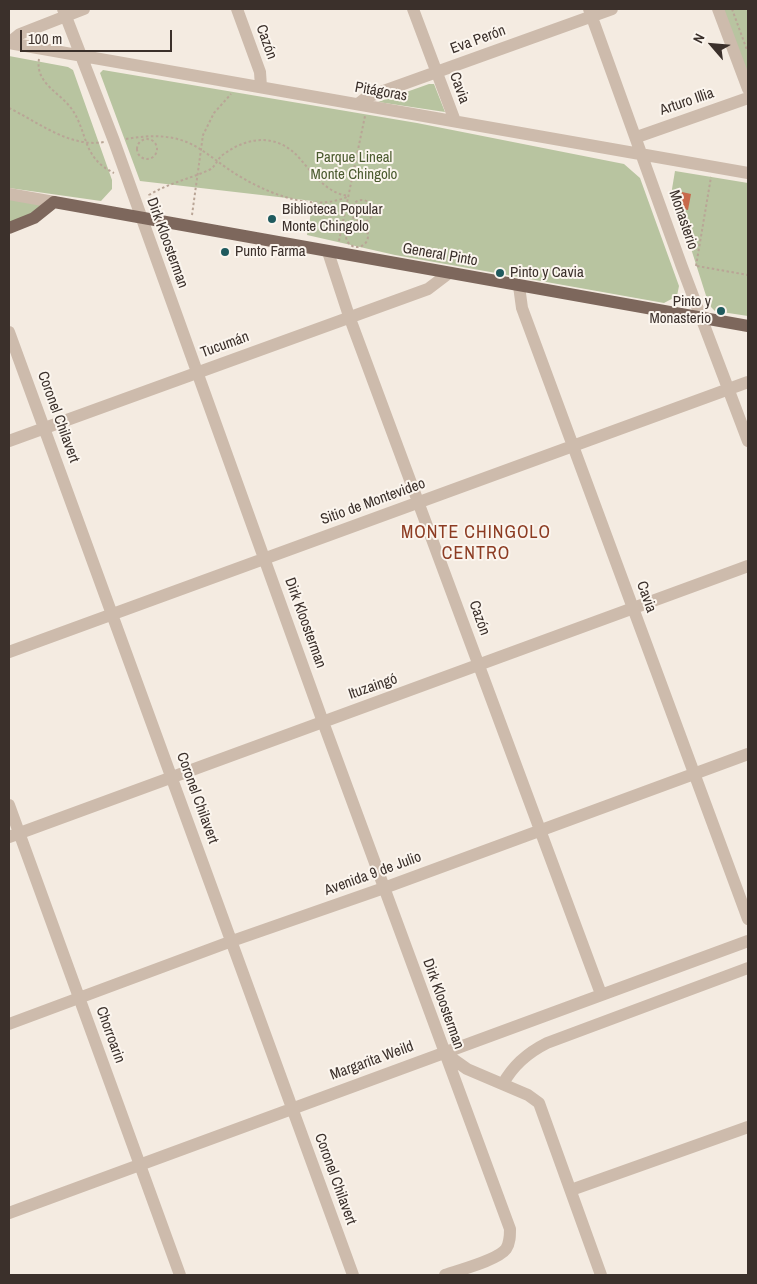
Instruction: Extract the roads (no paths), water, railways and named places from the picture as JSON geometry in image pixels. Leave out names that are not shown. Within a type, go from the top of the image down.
[{"type":"main road","name":"General Pinto","points":[[54,202],[748,326]]},
{"type":"main road","points":[[9,228],[34,218],[54,202]]},
{"type":"street","points":[[9,43],[20,34],[64,12],[84,9]]},
{"type":"street","name":"Cazón","points":[[237,9],[260,72],[261,87]]},
{"type":"street","name":"Cavia","points":[[413,9],[454,121]]},
{"type":"street","name":"Eva Perón","points":[[362,105],[367,97],[591,12],[612,9]]},
{"type":"street","points":[[718,9],[748,89]]},
{"type":"street","name":"Dirk Kloosterman","points":[[64,12],[119,176],[140,218],[443,1052],[510,1229],[510,1239],[506,1249],[496,1256],[444,1275]]},
{"type":"street","name":"Monasterio","points":[[591,12],[682,266],[704,318],[748,441]]},
{"type":"street","name":"Pitágoras","points":[[9,43],[748,173]]},
{"type":"street","name":"Arturo Illia","points":[[637,136],[748,98]]},
{"type":"street","name":"General Pinto","points":[[9,194],[54,202]]},
{"type":"street","name":"Cazón","points":[[332,253],[350,316],[601,994]]},
{"type":"street","name":"Tucumán","points":[[9,441],[428,289],[449,273]]},
{"type":"street","name":"Cavia","points":[[519,286],[522,308],[748,919]]},
{"type":"street","name":"Coronel Chilavert","points":[[9,332],[353,1275]]},
{"type":"street","name":"Sitio de Montevideo","points":[[9,652],[748,382]]},
{"type":"street","name":"Ituzaingó","points":[[14,835],[172,776],[479,667],[748,566]]},
{"type":"street","name":"Avenida 9 de Julio","points":[[9,1024],[748,754]]},
{"type":"street","name":"Chorroarin","points":[[9,805],[14,835],[80,999],[180,1275]]},
{"type":"street","name":"Margarita Weild","points":[[9,1213],[748,941]]},
{"type":"street","points":[[503,1084],[511,1070],[522,1059],[547,1043],[748,968]]},
{"type":"street","points":[[443,1052],[466,1068],[528,1095],[539,1103],[601,1275]]},
{"type":"street","points":[[571,1190],[748,1128]]},
{"type":"place","name":"Biblioteca Popular Monte Chingolo","points":[[272,219]]},
{"type":"place","name":"Punto Farma","points":[[225,252]]},
{"type":"place","name":"Pinto y Cavia","points":[[500,273]]},
{"type":"place","name":"Pinto y Monasterio","points":[[721,311]]},
{"type":"district","name":"MONTE CHINGOLO CENTRO","points":[[476,543]]},
{"type":"park label","name":"Parque Lineal Monte Chingolo","points":[[354,166]]}]
